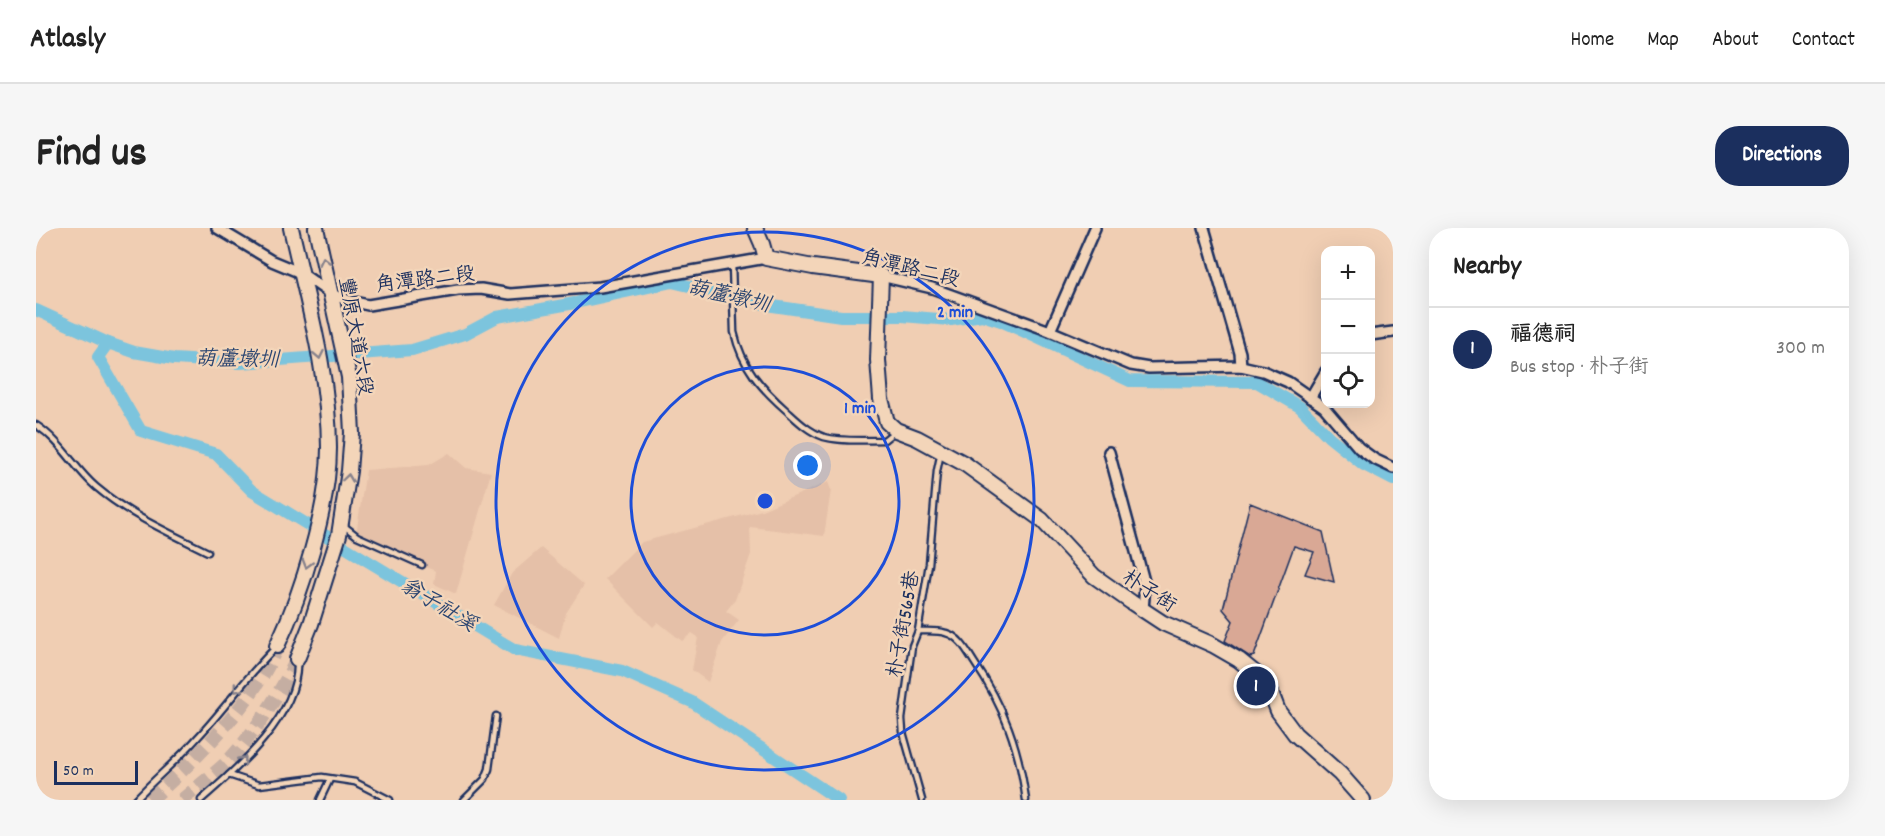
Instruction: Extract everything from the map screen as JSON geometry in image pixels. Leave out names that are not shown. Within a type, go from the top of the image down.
[{"type":"street","name":"角潭路二段","points":[[217,228],[272,261],[301,273],[331,294],[368,305],[458,290],[481,289],[510,294],[600,287],[766,258],[881,276],[932,288],[1050,331],[1121,362],[1140,366],[1241,366],[1274,375],[1332,415],[1359,448],[1374,459],[1393,468]]},
{"type":"street","name":"豐原大道六段","points":[[277,646],[293,610],[320,519],[328,471],[329,449],[324,381],[291,228]]},
{"type":"street","name":"豐原大道六段","points":[[297,659],[311,624],[340,530],[352,433],[348,375],[316,228]]},
{"type":"street","points":[[755,228],[766,258]]},
{"type":"street","points":[[1050,331],[1095,228]]},
{"type":"street","points":[[1204,228],[1240,353],[1241,366]]},
{"type":"street","points":[[881,276],[878,326],[881,399],[887,422],[896,430]]},
{"type":"street","points":[[1375,334],[1393,332]]},
{"type":"street","points":[[1310,398],[1321,379]]},
{"type":"street","name":"朴子街","points":[[896,430],[917,438],[964,464],[1042,520],[1094,576],[1143,610],[1163,623],[1213,645],[1239,660],[1270,690],[1278,711],[1295,734],[1340,774],[1364,800]]},
{"type":"street","points":[[1109,452],[1145,585],[1143,610]]},
{"type":"lane","points":[[732,263],[736,342],[749,371],[763,390],[805,427],[826,437],[844,440],[884,440],[896,430]]},
{"type":"lane","points":[[36,425],[49,433],[79,472],[98,489],[148,522],[208,552]]},
{"type":"lane","name":"朴子街565巷","points":[[922,800],[903,732],[902,719],[912,646],[918,631],[929,564],[941,450]]},
{"type":"lane","points":[[340,530],[422,565]]},
{"type":"lane","points":[[918,631],[947,633],[962,643],[985,678],[1004,714],[1022,772],[1026,800]]},
{"type":"lane","points":[[135,800],[198,738],[250,673],[277,646]]},
{"type":"lane","points":[[201,800],[229,775],[273,727],[288,704],[298,674],[297,659]]},
{"type":"lane","points":[[464,800],[484,779],[489,769],[496,716]]},
{"type":"lane","points":[[229,775],[259,785],[322,777],[355,782],[390,800]]},
{"type":"lane","points":[[320,800],[330,779]]},
{"type":"shaded area","points":[[449,453],[466,468],[491,472],[456,594],[434,584],[436,571],[355,541],[366,470],[429,465]]},
{"type":"shaded area","points":[[828,482],[831,490],[824,536],[750,527],[751,554],[735,600],[726,611],[739,620],[722,642],[708,682],[692,670],[698,637],[692,633],[682,641],[658,622],[653,627],[605,579],[642,542],[762,510]]},
{"type":"shaded area","points":[[541,548],[584,585],[566,613],[559,638],[494,605],[512,573]]},
{"type":"building","points":[[1250,503],[1323,532],[1334,582],[1305,574],[1314,552],[1294,546],[1254,656],[1250,657],[1225,641],[1233,621],[1223,609]]},
{"type":"waterway","name":"葫蘆墩圳","points":[[36,310],[108,343],[134,352],[174,359],[240,363],[412,350],[465,334],[497,317],[672,282],[773,306],[841,316],[902,316],[951,320],[982,315],[1001,321],[1130,381],[1257,382],[1300,407],[1329,437],[1364,465],[1393,480]]},
{"type":"waterway","name":"翁子社溪","points":[[108,343],[98,357],[141,431],[216,454],[252,491],[515,650],[622,671],[692,702],[839,800]]},
{"type":"tunnel","points":[[150,800],[204,749],[239,709],[267,667],[277,646]]},
{"type":"tunnel","points":[[182,800],[225,764],[245,742],[274,700],[297,659]]},
{"type":"place","name":"福德祠","points":[[1256,686]]}]
